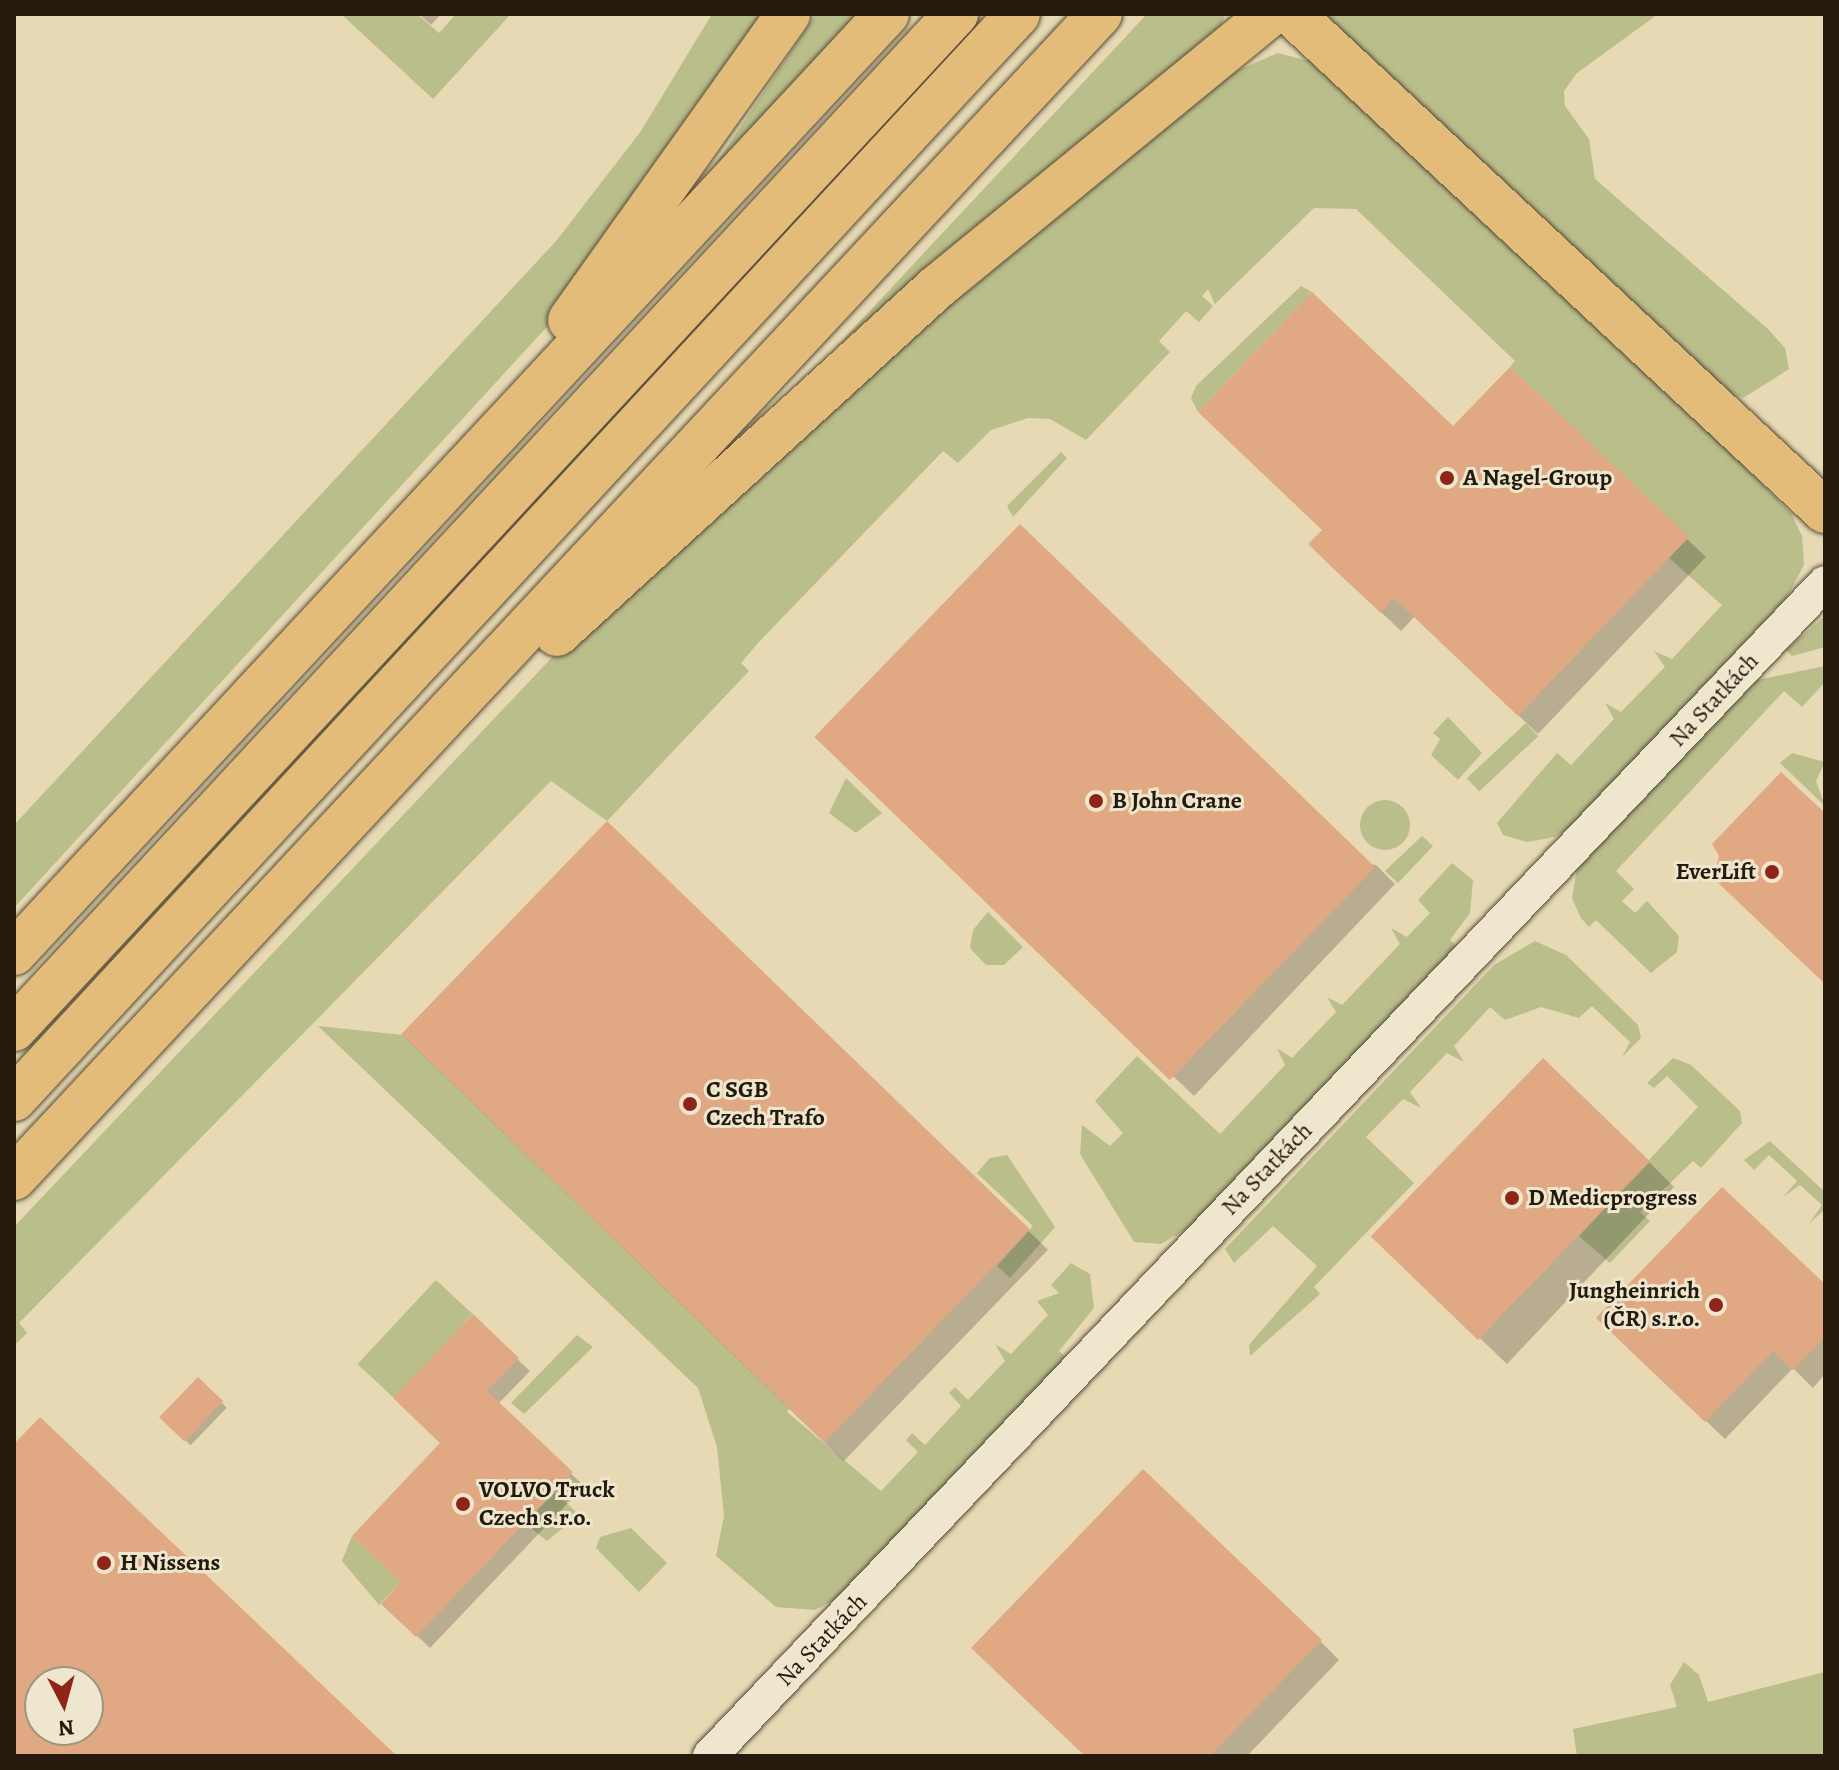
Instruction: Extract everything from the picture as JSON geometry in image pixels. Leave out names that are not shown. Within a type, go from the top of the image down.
[{"type":"main road","points":[[459,474],[788,14]]},
{"type":"main road","points":[[14,953],[887,14]]},
{"type":"main road","points":[[14,1029],[956,14]]},
{"type":"main road","points":[[14,1099],[1018,14]]},
{"type":"main road","points":[[14,1178],[1100,14]]},
{"type":"main road","points":[[314,857],[937,287],[1271,14]]},
{"type":"main road","points":[[1292,14],[1825,511]]},
{"type":"street","name":"Na Statkách","points":[[710,1756],[1825,583]]},
{"type":"green space","points":[[341,14],[417,14],[439,33],[456,14],[511,14],[433,99]]},
{"type":"green space","points":[[712,14],[773,14],[566,306],[14,908],[14,825],[557,240],[641,131]]},
{"type":"green space","points":[[816,14],[861,14],[700,187]]},
{"type":"green space","points":[[1147,14],[1225,14],[1221,28],[836,347]]},
{"type":"green space","points":[[1324,14],[1658,14],[1577,73],[1564,91],[1565,106],[1589,139],[1595,179],[1768,329],[1785,348],[1789,369],[1743,398],[1720,389]]},
{"type":"green space","points":[[1278,53],[1312,62],[1573,293],[1791,513],[1802,536],[1804,565],[1787,597],[1575,824],[1555,837],[1527,842],[1503,835],[1497,823],[1557,753],[1571,765],[1614,719],[1605,703],[1621,712],[1665,667],[1654,651],[1672,659],[1722,605],[1669,558],[1688,537],[1510,367],[1515,361],[1356,209],[1314,208],[1215,304],[1208,289],[1202,296],[1213,306],[1199,322],[1186,311],[1159,341],[1170,352],[1086,440],[1050,419],[1028,418],[991,430],[958,463],[943,451],[757,644],[741,663],[749,671],[607,821],[551,781],[19,1323],[27,1333],[14,1346],[14,1227],[575,633],[953,295],[1234,72]]},
{"type":"green space","points":[[1301,286],[1312,292],[1198,412],[1191,398],[1196,386]]},
{"type":"green space","points":[[1061,452],[1067,458],[1013,517],[1007,506]]},
{"type":"green space","points":[[1825,616],[1825,647],[1792,656],[1786,650]]},
{"type":"green space","points":[[1825,666],[1825,682],[1802,707],[1784,691],[1616,871],[1634,889],[1622,901],[1635,913],[1647,901],[1679,936],[1677,952],[1651,973],[1596,920],[1589,927],[1581,918],[1572,898],[1577,868],[1757,680]]},
{"type":"green space","points":[[1448,717],[1482,753],[1458,780],[1431,755],[1440,739],[1433,733]]},
{"type":"green space","points":[[1526,723],[1538,736],[1479,791],[1467,778]]},
{"type":"green space","points":[[1792,753],[1825,762],[1816,781],[1825,806],[1780,763]]},
{"type":"green space","points":[[846,778],[882,813],[856,833],[829,813]]},
{"type":"green space","points":[[1385,800],[1403,807],[1410,825],[1403,843],[1385,850],[1367,843],[1360,825],[1367,807]]},
{"type":"green space","points":[[1422,836],[1433,846],[1398,883],[1385,871]]},
{"type":"green space","points":[[1452,863],[1473,880],[1470,913],[1450,940],[1457,947],[1193,1225],[1161,1244],[1134,1242],[1080,1154],[1082,1125],[1110,1146],[1123,1133],[1095,1101],[1137,1056],[1220,1134],[1285,1065],[1277,1048],[1292,1058],[1336,1012],[1327,997],[1342,1005],[1400,944],[1391,928],[1407,937],[1430,913],[1418,900]]},
{"type":"green space","points":[[988,912],[1023,947],[1004,965],[986,965],[970,948],[973,930]]},
{"type":"green space","points":[[1535,941],[1566,955],[1638,1025],[1641,1038],[1622,1057],[1630,1042],[1592,1006],[1579,1018],[1541,1007],[1505,1020],[1490,1007],[1454,1046],[1464,1062],[1447,1053],[1410,1092],[1421,1108],[1403,1099],[1366,1137],[1414,1183],[1314,1287],[1320,1294],[1250,1356],[1249,1345],[1317,1266],[1273,1226],[1234,1263],[1225,1249],[1494,965]]},
{"type":"green space","points":[[318,1026],[403,1035],[792,1406],[787,1412],[881,1491],[918,1452],[906,1440],[912,1433],[925,1445],[961,1406],[949,1393],[955,1387],[968,1400],[1005,1361],[995,1344],[1011,1354],[1048,1315],[1037,1301],[1059,1293],[1051,1285],[1071,1263],[1090,1274],[1094,1308],[1059,1351],[1067,1358],[840,1597],[815,1610],[776,1607],[716,1556],[724,1516],[717,1447],[698,1388]]},
{"type":"green space","points":[[1673,1058],[1691,1065],[1740,1111],[1742,1123],[1701,1168],[1693,1161],[1640,1212],[1650,1221],[1610,1263],[1579,1236],[1698,1107],[1667,1076],[1654,1088],[1647,1083]]},
{"type":"green space","points":[[1770,1141],[1825,1192],[1825,1209],[1809,1224],[1822,1205],[1800,1185],[1783,1197],[1797,1181],[1769,1155],[1754,1170],[1744,1160]]},
{"type":"green space","points":[[1007,1155],[1055,1227],[1010,1278],[997,1266],[1033,1226],[977,1173],[990,1158]]},
{"type":"green space","points":[[436,1280],[473,1314],[394,1398],[358,1364]]},
{"type":"green space","points":[[577,1335],[593,1347],[524,1414],[511,1403]]},
{"type":"green space","points":[[555,1492],[579,1515],[547,1541],[525,1523]]},
{"type":"green space","points":[[631,1528],[667,1563],[639,1592],[596,1548],[600,1537]]},
{"type":"green space","points":[[352,1536],[401,1582],[379,1605],[342,1561]]},
{"type":"green space","points":[[1684,1662],[1699,1675],[1708,1702],[1825,1672],[1825,1756],[1577,1756],[1573,1729],[1677,1707],[1670,1685]]},
{"type":"building","name":"A Nagel-Group","points":[[1312,292],[1453,426],[1510,367],[1689,537],[1518,716],[1394,598],[1381,613],[1338,573],[1308,544],[1322,530],[1198,412]]},
{"type":"building","name":"B John Crane","points":[[1020,524],[1375,867],[1170,1080],[814,737]]},
{"type":"building","name":"EverLift","points":[[1781,772],[1825,813],[1825,984],[1713,878],[1719,856],[1712,844]]},
{"type":"building","name":"C SGB Czech Trafo","points":[[607,821],[1030,1229],[824,1442],[401,1034]]},
{"type":"building","name":"D Medicprogress","points":[[1543,1058],[1650,1162],[1478,1340],[1371,1236]]},
{"type":"building","name":"Jungheinrich (ČR) s.r.o.","points":[[1722,1187],[1825,1284],[1825,1337],[1793,1370],[1773,1351],[1705,1422],[1596,1318]]},
{"type":"building","name":"VOLVO Truck Czech s.r.o.","points":[[473,1314],[519,1358],[487,1391],[573,1472],[416,1637],[381,1604],[401,1582],[352,1536],[440,1443],[393,1398]]},
{"type":"building","points":[[198,1377],[223,1401],[184,1442],[159,1417]]},
{"type":"building","name":"H Nissens","points":[[40,1417],[397,1756],[14,1756],[14,1444]]},
{"type":"building","points":[[1143,1469],[1322,1640],[1210,1756],[1085,1756],[971,1648]]},
{"type":"place","name":"A Nagel-Group","points":[[1447,478]]},
{"type":"place","name":"B John Crane","points":[[1096,801]]},
{"type":"place","name":"EverLift","points":[[1772,872]]},
{"type":"place","name":"C SGB Czech Trafo","points":[[690,1104]]},
{"type":"place","name":"D Medicprogress","points":[[1512,1198]]},
{"type":"place","name":"Jungheinrich (ČR) s.r.o.","points":[[1716,1305]]},
{"type":"place","name":"VOLVO Truck Czech s.r.o.","points":[[463,1504]]},
{"type":"place","name":"H Nissens","points":[[104,1563]]}]
